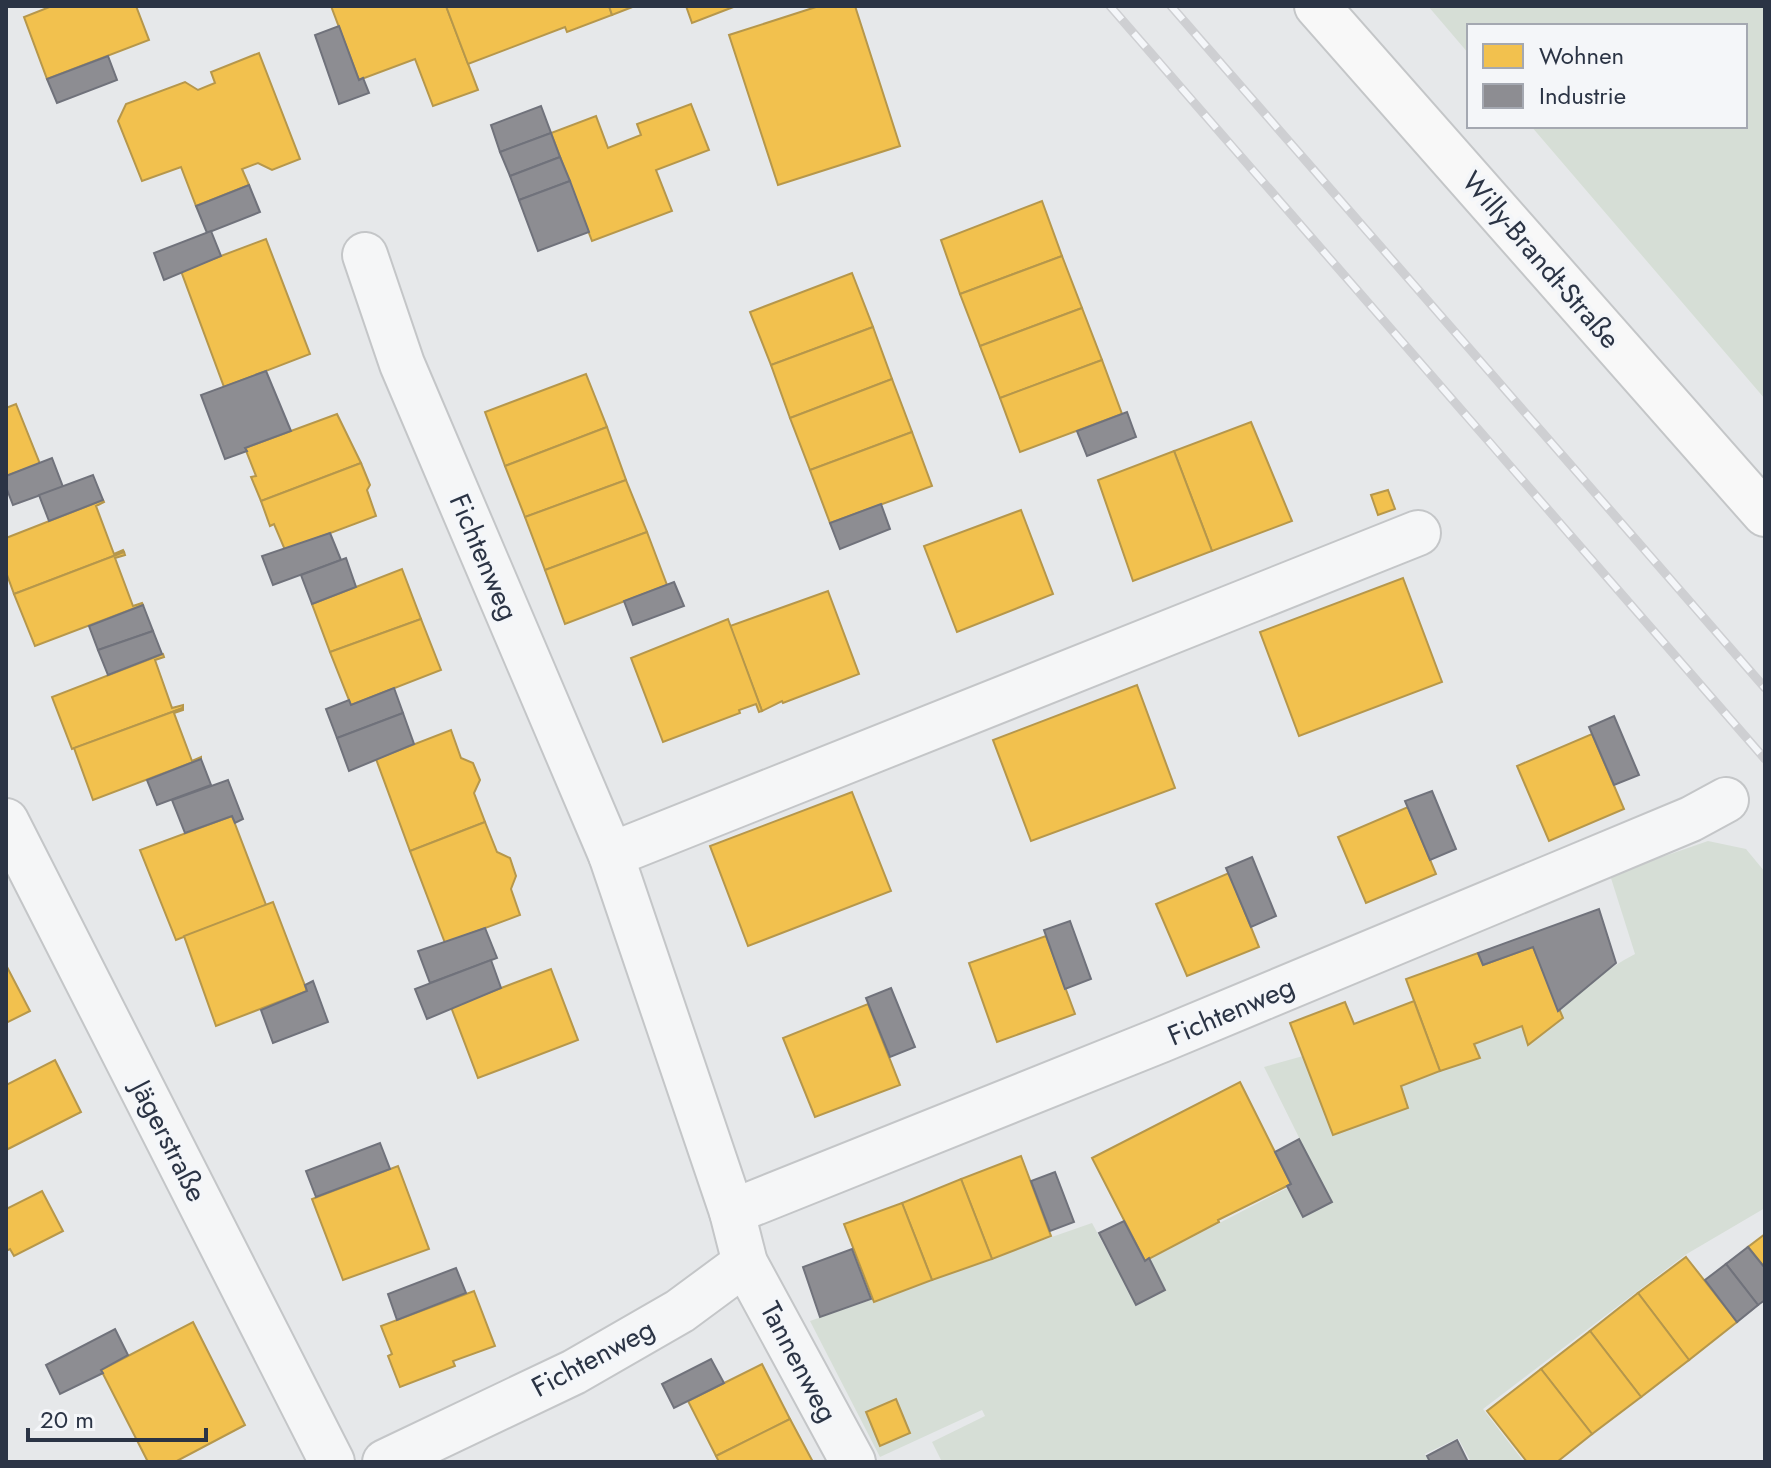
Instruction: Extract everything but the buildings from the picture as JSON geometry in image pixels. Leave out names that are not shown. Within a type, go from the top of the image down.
[{"type":"main road","name":"Willy-Brandt-Straße","points":[[1317,6],[1765,514]]},
{"type":"street","name":"Fichtenweg","points":[[365,255],[402,364],[611,855],[732,1212],[745,1263],[680,1311],[574,1372],[385,1462]]},
{"type":"street","points":[[611,855],[1418,533]]},
{"type":"street","name":"Fichtenweg","points":[[732,1212],[1161,1040],[1691,819],[1726,800]]},
{"type":"street","name":"Jägerstraße","points":[[6,821],[332,1462]]},
{"type":"street","name":"Tannenweg","points":[[745,1263],[853,1462]]},
{"type":"shaded area","points":[[1428,6],[1765,6],[1765,399],[1533,128],[1747,128],[1747,24],[1467,24],[1467,52]]},
{"type":"shaded area","points":[[1708,841],[1746,849],[1765,872],[1765,1208],[1685,1255],[1483,1409],[1524,1462],[1471,1462],[1458,1438],[1425,1454],[1429,1462],[942,1462],[932,1442],[985,1416],[982,1410],[880,1457],[810,1321],[1092,1223],[1136,1305],[1166,1290],[1150,1259],[1287,1188],[1303,1218],[1331,1202],[1264,1067],[1303,1056],[1333,1135],[1408,1108],[1401,1086],[1479,1057],[1474,1044],[1522,1026],[1528,1044],[1578,994],[1605,972],[1635,954],[1610,875]]},
{"type":"railway","points":[[1110,6],[1765,759]]},
{"type":"railway","points":[[1171,6],[1765,688]]}]
